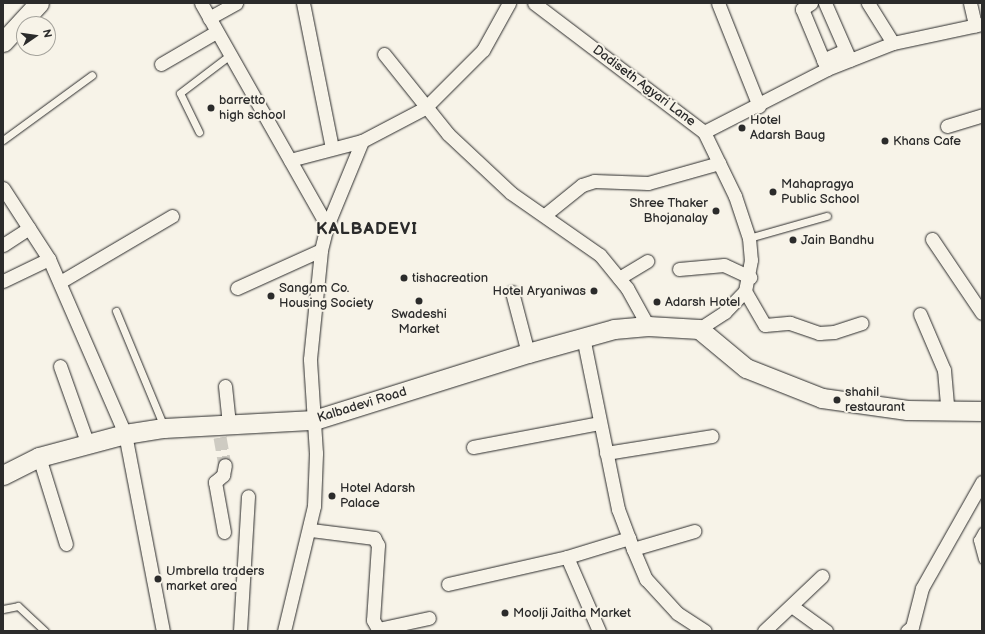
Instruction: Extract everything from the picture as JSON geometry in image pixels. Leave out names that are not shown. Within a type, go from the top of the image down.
[{"type":"main road","points":[[3,42],[39,3]]},
{"type":"main road","name":"Kalbadevi Road","points":[[3,475],[39,457],[87,442],[125,434],[164,428],[222,428],[314,420],[528,353],[614,329],[648,326],[699,329]]},
{"type":"main road","points":[[699,329],[746,368],[822,398],[907,410],[947,408],[982,411]]},
{"type":"street","points":[[201,3],[216,32],[327,226]]},
{"type":"street","points":[[209,18],[236,3]]},
{"type":"street","points":[[303,3],[332,148]]},
{"type":"street","points":[[290,160],[362,141],[425,108],[482,50],[509,3]]},
{"type":"street","name":"Dadiseth Agyari Lane","points":[[534,3],[704,132],[719,163],[749,238],[750,277],[745,291],[725,312],[699,329]]},
{"type":"street","points":[[718,3],[759,106]]},
{"type":"street","points":[[811,3],[802,9],[825,65]]},
{"type":"street","points":[[825,3],[847,55]]},
{"type":"street","points":[[868,3],[893,43]]},
{"type":"street","points":[[704,132],[759,106],[825,65],[847,55],[979,24],[970,3]]},
{"type":"street","points":[[161,64],[216,32]]},
{"type":"street","points":[[384,54],[425,108],[511,193],[546,214],[600,255],[619,278],[648,326]]},
{"type":"street","points":[[947,126],[982,115]]},
{"type":"street","points":[[284,631],[312,530],[316,453],[310,360],[321,250],[327,226],[362,141]]},
{"type":"street","points":[[546,214],[582,185],[594,181],[648,183],[719,163]]},
{"type":"street","points":[[3,188],[49,259],[125,434],[163,631]]},
{"type":"street","points":[[60,282],[172,216]]},
{"type":"street","points":[[3,245],[29,228]]},
{"type":"street","points":[[932,238],[982,313]]},
{"type":"street","points":[[237,288],[321,250]]},
{"type":"street","points":[[3,281],[49,259]]},
{"type":"street","points":[[619,278],[647,261]]},
{"type":"street","points":[[679,269],[724,266],[750,277]]},
{"type":"street","points":[[745,291],[765,325],[790,323],[819,333],[834,332],[862,323]]},
{"type":"street","points":[[512,292],[528,353]]},
{"type":"street","points":[[920,314],[944,370],[947,408]]},
{"type":"street","points":[[584,337],[606,453],[631,543],[646,579],[677,613],[705,631]]},
{"type":"street","points":[[60,366],[87,442]]},
{"type":"street","points":[[222,428],[225,386]]},
{"type":"street","points":[[473,447],[600,423]]},
{"type":"street","points":[[606,453],[712,436]]},
{"type":"street","points":[[39,457],[66,544]]},
{"type":"street","points":[[224,465],[223,475],[215,482],[224,532]]},
{"type":"street","points":[[912,630],[922,588],[982,482]]},
{"type":"street","points":[[240,631],[248,496]]},
{"type":"street","points":[[312,530],[374,538],[378,545],[373,626],[378,629],[429,618]]},
{"type":"street","points":[[448,584],[631,543],[694,532]]},
{"type":"street","points":[[567,557],[599,631]]},
{"type":"street","points":[[764,631],[793,607],[822,576]]},
{"type":"street","points":[[793,607],[826,631]]},
{"type":"lane","points":[[199,132],[180,93],[230,55]]},
{"type":"lane","points":[[3,140],[92,75]]},
{"type":"lane","points":[[749,238],[827,216]]},
{"type":"lane","points":[[116,311],[164,428]]},
{"type":"lane","points":[[982,531],[977,540],[982,559]]},
{"type":"lane","points":[[3,609],[18,606],[45,631]]},
{"type":"tunnel","points":[[220,437],[225,465]]},
{"type":"place","name":"barretto high school","points":[[211,108]]},
{"type":"place","name":"Hotel Adarsh Baug","points":[[742,128]]},
{"type":"place","name":"Khans Cafe","points":[[885,141]]},
{"type":"place","name":"Mahapragya Public School","points":[[773,192]]},
{"type":"place","name":"Shree Thaker Bhojanalay","points":[[716,211]]},
{"type":"place","name":"Jain Bandhu","points":[[793,240]]},
{"type":"place","name":"tishacreation","points":[[404,278]]},
{"type":"place","name":"Hotel Aryaniwas","points":[[594,291]]},
{"type":"place","name":"Sangam Co. Housing Society","points":[[271,296]]},
{"type":"place","name":"Swadeshi Market","points":[[419,301]]},
{"type":"place","name":"Adarsh Hotel","points":[[657,302]]},
{"type":"place","name":"shahil restaurant","points":[[837,400]]},
{"type":"place","name":"Hotel Adarsh Palace","points":[[332,496]]},
{"type":"place","name":"Umbrella traders market area","points":[[158,579]]},
{"type":"place","name":"Moolji Jaitha Market","points":[[505,613]]},
{"type":"district","name":"KALBADEVI","points":[[367,230]]}]
